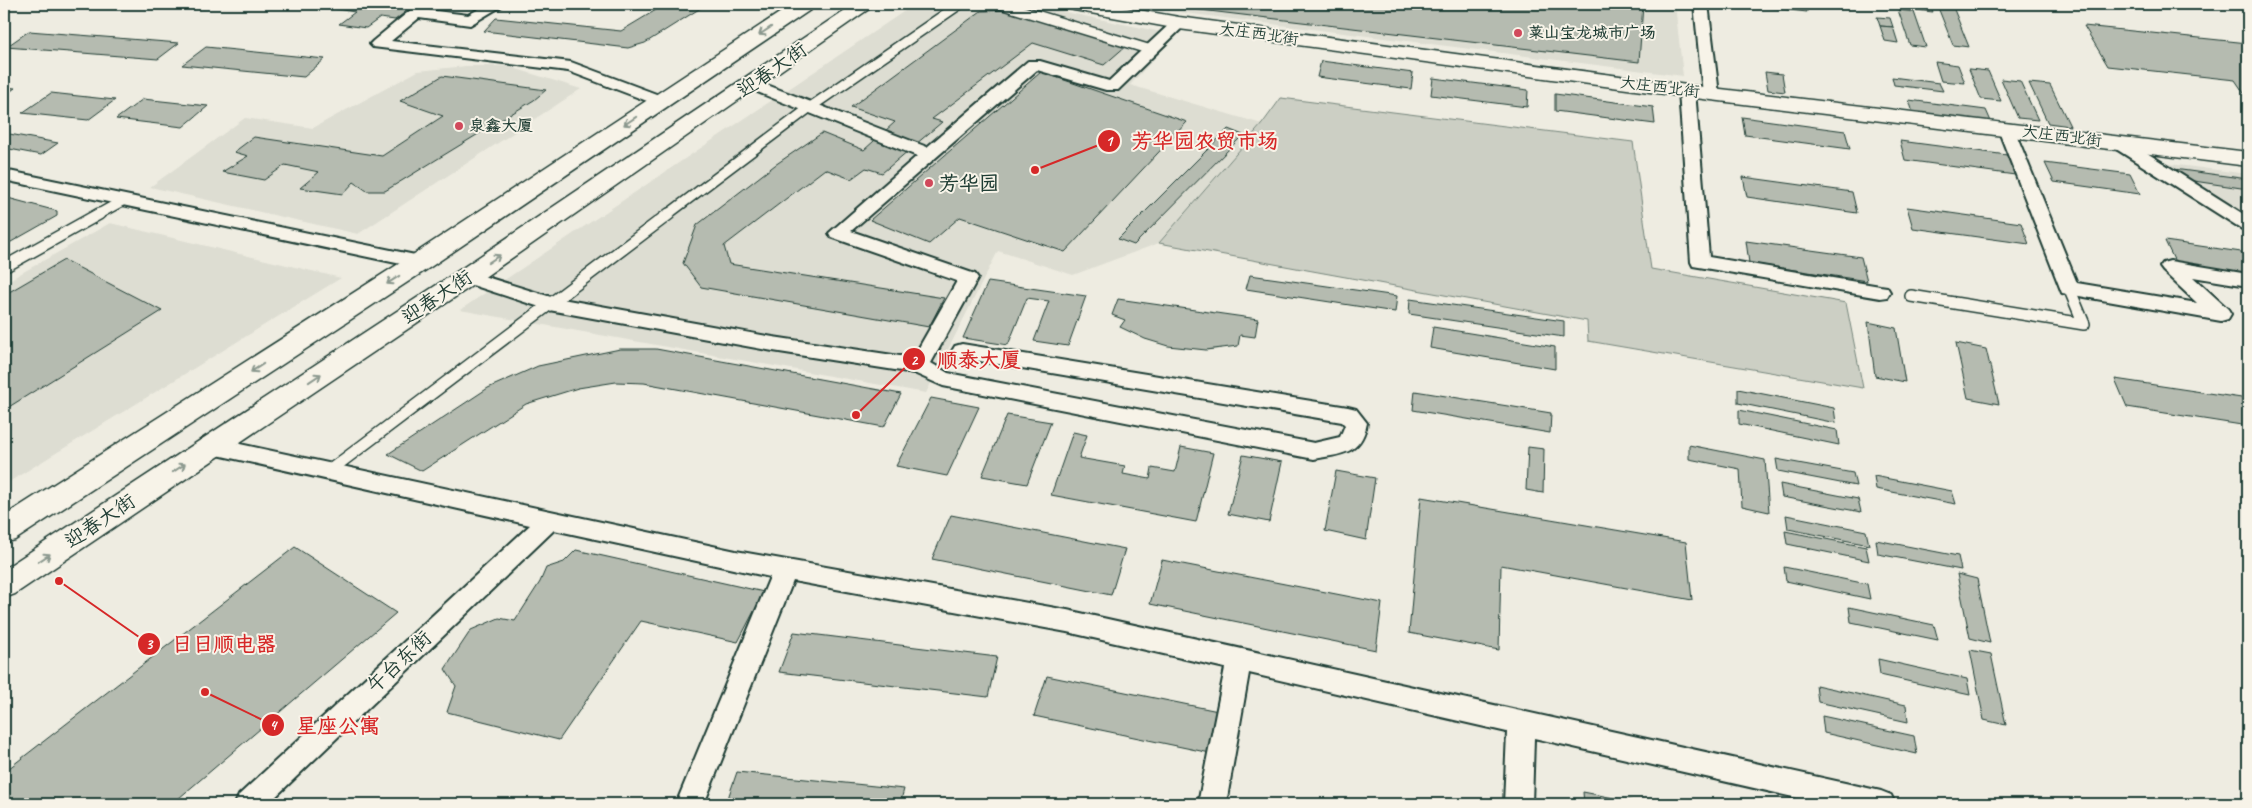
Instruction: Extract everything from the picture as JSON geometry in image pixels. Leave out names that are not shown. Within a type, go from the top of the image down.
[{"type":"main road","name":"迎春大街","points":[[4,531],[420,262],[806,4]]},
{"type":"main road","name":"迎春大街","points":[[4,585],[467,277],[866,4]]},
{"type":"main road","name":"大庄西北街","points":[[1074,4],[1179,23],[1687,91],[1863,114],[2006,129],[2248,159]]},
{"type":"street","points":[[498,4],[470,20],[424,9],[378,44],[571,67],[661,101]]},
{"type":"street","points":[[1701,4],[1711,94]]},
{"type":"street","points":[[919,366],[968,278],[838,233],[1034,64],[1112,87],[1179,23]]},
{"type":"street","points":[[751,84],[928,154]]},
{"type":"street","points":[[1687,91],[1700,262],[1880,292]]},
{"type":"street","points":[[2006,129],[2068,288],[2221,314],[2170,267],[2248,280]]},
{"type":"street","points":[[2119,143],[2248,225]]},
{"type":"street","points":[[4,175],[420,262]]},
{"type":"street","points":[[467,277],[549,303],[773,344],[919,366],[943,379],[1314,451],[1349,444],[1355,437],[1356,423],[1348,415],[962,351]]},
{"type":"street","points":[[212,446],[785,570],[1067,621],[1881,804]]},
{"type":"street","name":"午台东街","points":[[249,804],[550,520]]},
{"type":"street","points":[[690,804],[785,570]]},
{"type":"street","points":[[1212,804],[1239,660]]},
{"type":"street","points":[[1518,804],[1521,723]]},
{"type":"lane","points":[[328,471],[809,108],[960,4]]},
{"type":"lane","points":[[1000,4],[1152,50]]},
{"type":"lane","points":[[4,267],[124,200]]},
{"type":"lane","points":[[1911,296],[2084,324],[2068,288]]},
{"type":"shaded area","name":"芳华园","points":[[915,4],[1026,4],[1176,35],[1130,85],[1262,124],[1159,243],[1073,275],[998,251],[926,393],[460,310]]},
{"type":"shaded area","name":"莱山宝龙城市广场","points":[[1115,4],[1675,4],[1683,76]]},
{"type":"shaded area","points":[[466,66],[507,66],[581,89],[358,234],[150,187],[245,118],[313,128],[418,71]]},
{"type":"shaded area","points":[[1281,98],[1633,142],[1651,269],[1846,303],[1863,388],[1588,341],[1587,321],[1159,243],[1262,124]]},
{"type":"shaded area","points":[[2162,163],[2248,174],[2248,215],[2205,190]]},
{"type":"shaded area","points":[[110,223],[341,278],[4,485],[4,283]]},
{"type":"building","points":[[179,4],[210,4],[204,8]]},
{"type":"building","points":[[344,4],[392,4],[412,7],[395,20],[380,18],[366,28],[339,24],[355,12],[336,9]]},
{"type":"building","points":[[463,4],[487,4],[479,9],[461,6]]},
{"type":"building","points":[[666,4],[707,4],[645,43],[628,48],[484,31],[496,18],[621,31]]},
{"type":"building","name":"莱山宝龙城市广场","points":[[1150,4],[1643,4],[1639,62]]},
{"type":"building","points":[[1737,4],[1805,4],[1807,12]]},
{"type":"building","points":[[1881,4],[1930,4],[1933,12],[1882,6]]},
{"type":"building","points":[[1937,5],[1953,7],[1969,47],[1953,45]]},
{"type":"building","points":[[1009,10],[1127,45],[1104,65],[1033,43],[932,119],[942,122],[882,173],[866,168],[851,179],[825,169],[724,246],[729,264],[944,298],[929,327],[701,287],[683,263],[697,225],[775,165],[822,133],[864,150],[895,122],[851,107],[981,11]]},
{"type":"building","points":[[1898,10],[1914,12],[1926,47],[1910,45]]},
{"type":"building","points":[[1877,17],[1890,18],[1893,27],[1880,26]]},
{"type":"building","points":[[1880,26],[1893,27],[1898,43],[1885,41]]},
{"type":"building","points":[[2084,26],[2248,43],[2248,99],[2235,80],[2108,66]]},
{"type":"building","points":[[29,31],[179,43],[158,59],[6,47]]},
{"type":"building","points":[[206,47],[325,59],[304,77],[182,65]]},
{"type":"building","points":[[1321,61],[1413,73],[1411,89],[1317,77]]},
{"type":"building","points":[[1935,62],[1958,65],[1965,83],[1941,81]]},
{"type":"building","points":[[1969,69],[1988,71],[2001,101],[1981,99]]},
{"type":"building","points":[[1041,72],[1187,122],[1065,252],[960,217],[929,244],[870,220]]},
{"type":"building","points":[[1765,72],[1782,74],[1785,92],[1768,90]]},
{"type":"building","name":"泉鑫大厦","points":[[442,76],[546,90],[534,100],[385,191],[367,191],[354,182],[343,194],[300,188],[319,172],[285,165],[264,180],[222,172],[248,156],[234,152],[254,137],[382,156],[443,116],[400,101]]},
{"type":"building","points":[[1892,77],[1939,83],[1943,91],[1894,85]]},
{"type":"building","points":[[1433,78],[1528,90],[1527,107],[1431,95]]},
{"type":"building","points":[[2001,79],[2020,81],[2038,120],[2018,118]]},
{"type":"building","points":[[2029,83],[2050,85],[2070,126],[2048,123]]},
{"type":"building","points":[[4,87],[15,88],[4,96]]},
{"type":"building","points":[[51,93],[115,100],[88,120],[22,113]]},
{"type":"building","points":[[1555,94],[1653,107],[1655,124],[1555,111]]},
{"type":"building","points":[[143,99],[208,106],[183,127],[116,119]]},
{"type":"building","points":[[1909,100],[1986,110],[1993,126],[1914,116]]},
{"type":"building","points":[[1742,117],[1845,131],[1850,149],[1745,135]]},
{"type":"building","points":[[1228,129],[1243,135],[1134,245],[1118,239]]},
{"type":"building","points":[[4,133],[58,143],[41,155],[4,148]]},
{"type":"building","points":[[1900,141],[2007,155],[2015,175],[1905,160]]},
{"type":"building","points":[[2045,163],[2130,174],[2140,194],[2054,182]]},
{"type":"building","points":[[2174,169],[2248,179],[2248,189],[2180,179]]},
{"type":"building","points":[[1743,177],[1852,192],[1857,213],[1747,197]]},
{"type":"building","points":[[4,197],[57,211],[57,216],[4,246]]},
{"type":"building","points":[[1907,207],[2021,223],[2029,244],[1913,228]]},
{"type":"building","points":[[1746,241],[1861,257],[1867,281],[1749,263]]},
{"type":"building","points":[[2165,241],[2248,253],[2248,274],[2176,264]]},
{"type":"building","points":[[64,260],[162,311],[4,410],[4,295]]},
{"type":"building","points":[[1250,275],[1397,296],[1395,312],[1246,289]]},
{"type":"building","points":[[988,282],[1086,296],[1068,346],[1034,341],[1049,301],[1027,298],[1008,345],[963,338]]},
{"type":"building","points":[[1118,299],[1258,319],[1255,337],[1240,335],[1238,346],[1206,350],[1168,346],[1145,339],[1120,327],[1125,320],[1112,315]]},
{"type":"building","points":[[1410,299],[1564,321],[1564,337],[1409,314]]},
{"type":"building","points":[[1868,322],[1896,328],[1905,382],[1875,376]]},
{"type":"building","points":[[1433,327],[1555,347],[1555,369],[1430,348]]},
{"type":"building","points":[[1956,343],[1986,349],[1999,404],[1968,398]]},
{"type":"building","points":[[620,349],[656,349],[901,394],[884,427],[644,383],[616,382],[578,388],[526,404],[422,471],[388,454],[488,388],[538,366]]},
{"type":"building","points":[[2115,379],[2248,399],[2248,426],[2127,407]]},
{"type":"building","points":[[1738,389],[1834,408],[1836,423],[1738,403]]},
{"type":"building","points":[[1415,391],[1551,413],[1550,433],[1413,410]]},
{"type":"building","points":[[931,398],[979,407],[947,476],[896,466]]},
{"type":"building","points":[[1739,410],[1837,430],[1839,445],[1739,424]]},
{"type":"building","points":[[1007,415],[1051,422],[1027,484],[982,476]]},
{"type":"building","points":[[1073,432],[1087,435],[1079,458],[1125,466],[1123,474],[1150,479],[1152,468],[1175,472],[1181,447],[1213,453],[1196,522],[1051,495]]},
{"type":"building","points":[[1689,445],[1765,460],[1769,512],[1742,506],[1740,469],[1689,459]]},
{"type":"building","points":[[1528,447],[1544,449],[1543,493],[1526,490]]},
{"type":"building","points":[[1243,455],[1282,462],[1269,522],[1228,514]]},
{"type":"building","points":[[1776,459],[1853,473],[1856,486],[1778,471]]},
{"type":"building","points":[[1336,471],[1375,478],[1366,540],[1325,531]]},
{"type":"building","points":[[1874,476],[1952,491],[1956,504],[1876,489]]},
{"type":"building","points":[[1780,484],[1858,499],[1861,512],[1782,497]]},
{"type":"building","points":[[1421,497],[1686,542],[1692,600],[1501,565],[1499,650],[1409,633]]},
{"type":"building","points":[[951,515],[1125,549],[1111,595],[932,559]]},
{"type":"building","points":[[1786,515],[1866,531],[1869,545],[1788,529]]},
{"type":"building","points":[[1785,531],[1866,547],[1869,561],[1787,544]]},
{"type":"building","points":[[1876,540],[1958,556],[1961,570],[1878,554]]},
{"type":"building","points":[[295,547],[396,613],[172,804],[4,804],[4,772]]},
{"type":"building","points":[[576,550],[764,592],[738,642],[641,621],[559,740],[447,712],[456,686],[445,669],[471,630],[499,618],[515,621],[540,582],[546,568],[564,562]]},
{"type":"building","points":[[1162,560],[1382,603],[1376,650],[1150,604]]},
{"type":"building","points":[[1784,567],[1867,584],[1870,599],[1786,581]]},
{"type":"building","points":[[1957,574],[1977,579],[1990,643],[1970,638]]},
{"type":"building","points":[[1849,607],[1934,625],[1938,640],[1851,622]]},
{"type":"building","points":[[794,632],[997,657],[988,697],[779,672]]},
{"type":"building","points":[[1970,650],[1991,654],[2006,725],[1984,720]]},
{"type":"building","points":[[1878,659],[1967,679],[1970,695],[1880,675]]},
{"type":"building","points":[[1047,676],[1223,712],[1215,754],[1034,716]]},
{"type":"building","points":[[1816,685],[1906,705],[1908,722],[1818,702]]},
{"type":"building","points":[[1822,716],[1914,736],[1917,754],[1824,733]]},
{"type":"building","points":[[737,772],[904,789],[900,804],[726,804]]},
{"type":"building","points":[[1583,792],[1645,804],[1584,804]]},
{"type":"place","name":"莱山宝龙城市广场","points":[[1518,33]]},
{"type":"place","name":"泉鑫大厦","points":[[459,126]]},
{"type":"place","name":"芳华园农贸市场","points":[[1035,170]]},
{"type":"place","name":"芳华园","points":[[929,183]]},
{"type":"place","name":"顺泰大厦","points":[[856,415]]},
{"type":"place","name":"日日顺电器","points":[[59,581]]},
{"type":"place","name":"星座公寓","points":[[205,692]]}]
